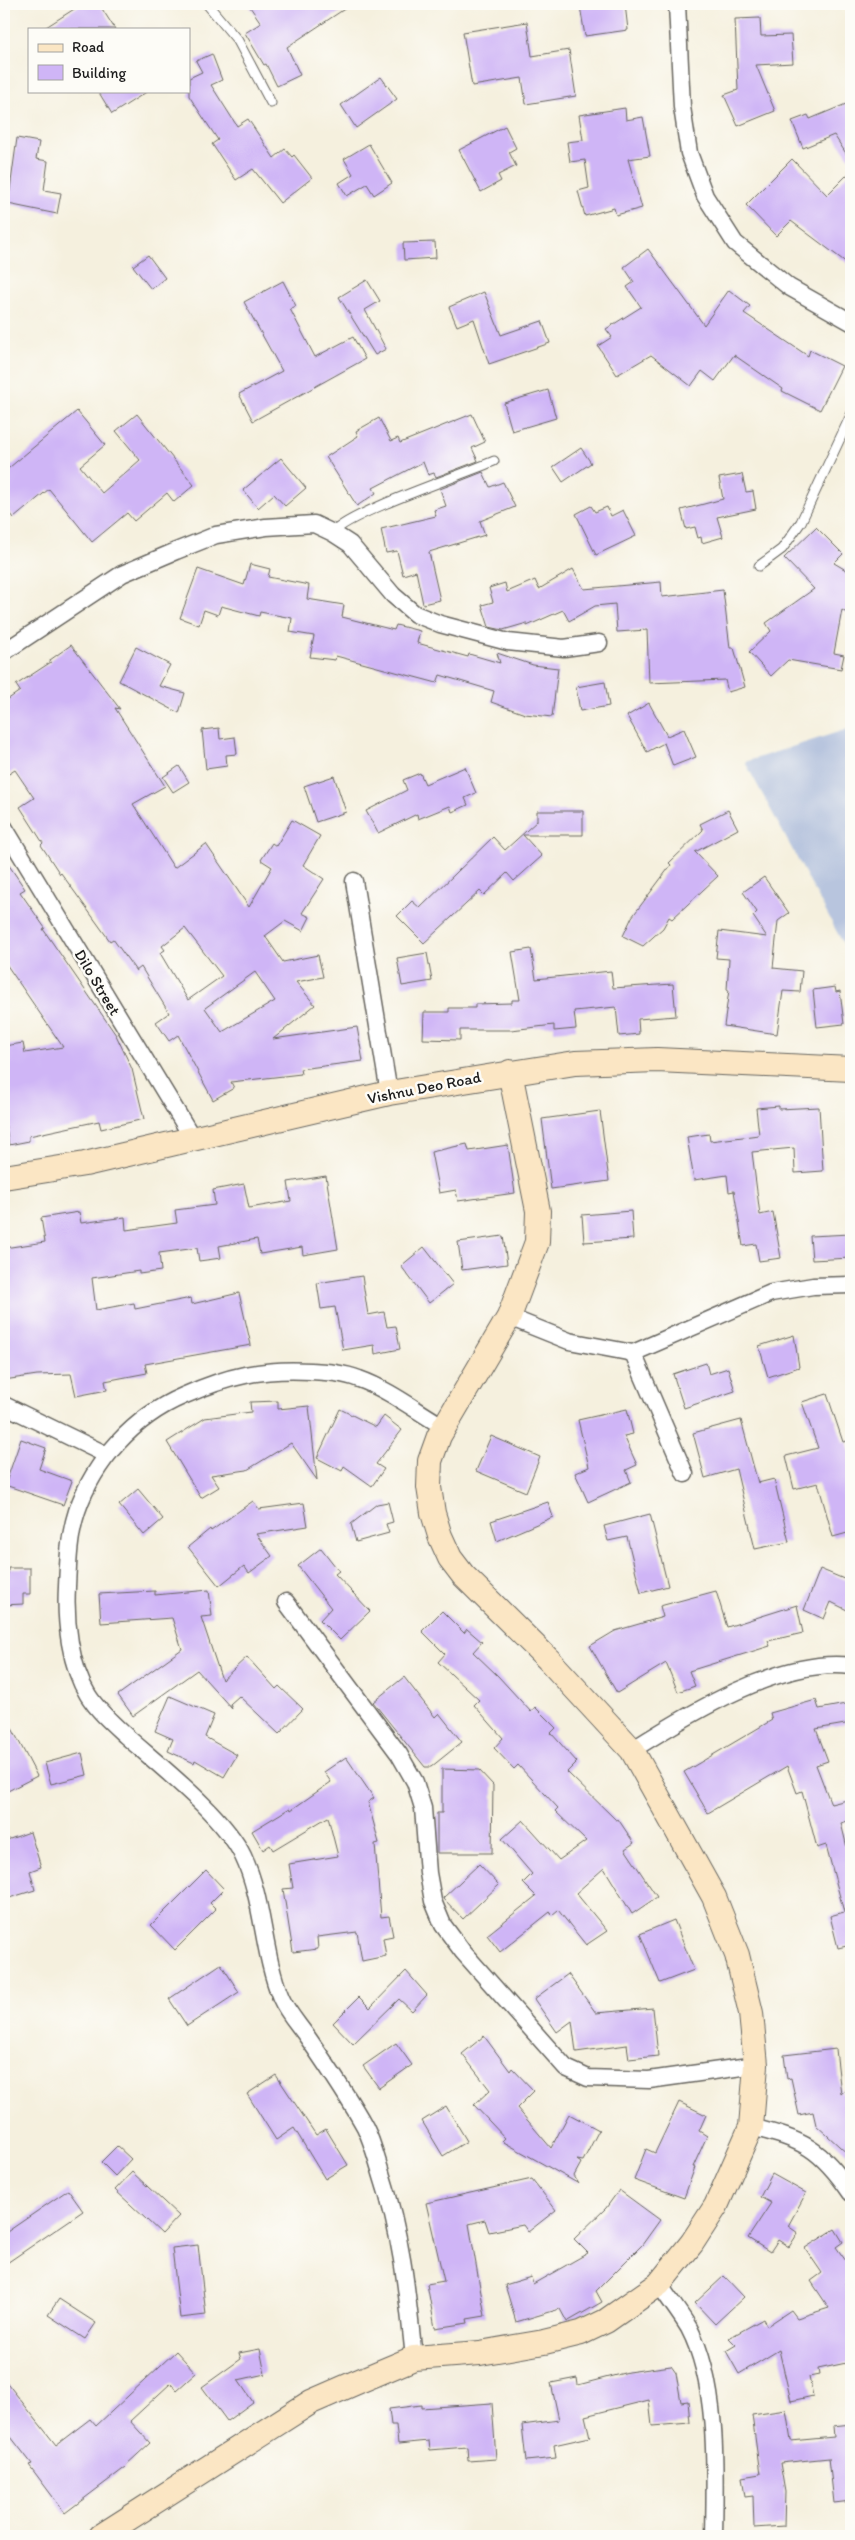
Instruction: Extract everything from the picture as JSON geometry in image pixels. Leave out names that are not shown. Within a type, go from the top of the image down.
[{"type":"street","points":[[677,4],[682,107],[689,153],[705,196],[735,243],[789,287],[851,322]]},
{"type":"street","points":[[4,652],[122,574],[216,535],[266,527],[314,524],[350,544],[393,595],[415,614],[440,624],[508,642],[564,648],[598,643]]},
{"type":"street","name":"Dilo Street","points":[[4,826],[192,1137]]},
{"type":"street","points":[[354,881],[389,1093]]},
{"type":"street","name":"Vishnu Deo Road","points":[[4,1177],[85,1164],[192,1137],[389,1093],[510,1072],[606,1060],[726,1062],[851,1069]]},
{"type":"street","points":[[101,2536],[311,2402],[414,2358],[480,2353],[544,2342],[581,2333],[606,2321],[659,2284],[692,2243],[716,2206],[751,2127],[756,2065],[751,2013],[737,1955],[714,1898],[632,1750],[548,1659],[463,1575],[450,1558],[440,1536],[429,1488],[430,1461],[444,1427],[509,1317],[537,1242],[538,1211],[510,1072]]},
{"type":"street","points":[[509,1317],[569,1341],[634,1353],[772,1293],[813,1286],[851,1285]]},
{"type":"street","points":[[634,1353],[685,1474]]},
{"type":"street","points":[[414,2358],[405,2269],[394,2212],[367,2131],[344,2091],[282,2001],[265,1945],[254,1890],[244,1857],[233,1837],[217,1820],[101,1711],[89,1696],[82,1681],[65,1616],[69,1549],[76,1512],[107,1455],[150,1414],[175,1400],[219,1380],[253,1372],[284,1369],[348,1375],[361,1379],[444,1427]]},
{"type":"street","points":[[4,1405],[107,1455]]},
{"type":"street","points":[[286,1602],[399,1754],[415,1782],[423,1808],[428,1873],[433,1901],[443,1925],[463,1952],[566,2068],[588,2078],[649,2080],[756,2065]]},
{"type":"street","points":[[632,1750],[686,1716],[784,1673],[818,1667],[851,1666]]},
{"type":"street","points":[[751,2127],[789,2136],[813,2150],[832,2166],[851,2193]]},
{"type":"street","points":[[659,2284],[689,2329],[705,2375],[713,2419],[714,2536]]},
{"type":"lane","points":[[206,4],[238,41],[271,104]]},
{"type":"lane","points":[[759,566],[782,549],[801,522],[851,415]]},
{"type":"lane","points":[[333,533],[341,524],[374,509],[494,461]]},
{"type":"shaded area","points":[[851,728],[851,958],[745,762]]},
{"type":"building","points":[[82,4],[99,4],[114,28],[45,28]]},
{"type":"building","points":[[248,4],[352,4],[287,47],[300,75],[277,86],[266,64],[264,65],[245,33],[261,23]]},
{"type":"building","points":[[625,4],[628,30],[585,36],[580,6]]},
{"type":"building","points":[[760,18],[761,36],[791,35],[793,63],[756,65],[775,111],[738,126],[724,95],[738,90],[735,19]]},
{"type":"building","points":[[527,22],[532,56],[569,50],[576,96],[526,104],[522,78],[472,86],[463,32]]},
{"type":"building","points":[[212,54],[222,80],[211,85],[237,126],[248,119],[274,158],[285,149],[292,157],[294,155],[312,178],[280,203],[253,169],[236,180],[212,144],[218,140],[189,96],[190,78],[202,72],[196,61]]},
{"type":"building","points":[[381,77],[397,99],[356,128],[341,105]]},
{"type":"building","points":[[99,92],[146,92],[112,114]]},
{"type":"building","points":[[846,104],[851,116],[851,161],[834,135],[803,148],[792,121],[808,115],[810,119]]},
{"type":"building","points":[[625,108],[626,120],[643,117],[650,156],[628,159],[642,208],[616,215],[614,208],[585,216],[578,191],[589,188],[585,160],[570,162],[567,142],[583,140],[579,115]]},
{"type":"building","points":[[505,126],[516,148],[509,152],[516,166],[498,175],[501,181],[481,192],[459,150]]},
{"type":"building","points":[[17,138],[39,142],[36,159],[48,161],[44,190],[61,193],[57,214],[8,204]]},
{"type":"building","points":[[369,144],[392,183],[374,195],[367,184],[347,196],[339,183],[353,174],[344,159]]},
{"type":"building","points":[[792,159],[827,195],[851,171],[851,266],[791,221],[776,236],[746,205]]},
{"type":"building","points":[[435,242],[436,258],[404,260],[403,243]]},
{"type":"building","points":[[648,249],[704,325],[729,290],[750,306],[744,313],[808,356],[810,350],[842,366],[820,410],[782,391],[783,389],[734,355],[715,381],[702,371],[691,386],[651,355],[617,375],[598,346],[612,337],[606,329],[641,307],[627,287],[634,282],[624,267]]},
{"type":"building","points":[[148,255],[165,278],[151,289],[133,266]]},
{"type":"building","points":[[367,280],[380,301],[365,310],[386,349],[375,355],[339,297]]},
{"type":"building","points":[[283,281],[296,306],[290,309],[315,357],[353,337],[365,359],[253,421],[239,394],[282,371],[244,302]]},
{"type":"building","points":[[484,292],[501,335],[542,321],[550,343],[489,364],[474,319],[457,326],[449,307]]},
{"type":"building","points":[[548,390],[556,418],[512,431],[504,403]]},
{"type":"building","points":[[77,411],[105,445],[80,466],[102,493],[140,460],[116,431],[137,414],[194,485],[174,502],[167,493],[134,521],[127,513],[92,542],[49,489],[14,518],[4,505],[4,472]]},
{"type":"building","points":[[472,414],[485,442],[472,448],[478,461],[436,477],[434,473],[428,475],[423,462],[373,488],[376,493],[357,506],[326,457],[358,436],[356,431],[379,418],[391,441],[398,438],[400,443]]},
{"type":"building","points":[[581,448],[591,463],[563,482],[553,467]]},
{"type":"building","points":[[281,458],[306,488],[285,506],[274,494],[258,508],[243,490]]},
{"type":"building","points":[[483,472],[490,487],[503,482],[515,507],[480,521],[485,535],[429,552],[440,600],[423,604],[416,571],[403,575],[397,551],[386,553],[381,529],[436,516],[434,510],[446,506],[440,489]]},
{"type":"building","points":[[742,474],[746,492],[753,491],[756,509],[717,517],[723,537],[702,543],[701,537],[698,538],[695,527],[686,529],[681,510],[723,499],[719,478]]},
{"type":"building","points":[[591,506],[595,512],[607,507],[611,516],[623,510],[636,536],[596,555],[576,514]]},
{"type":"building","points":[[816,527],[843,554],[834,563],[851,573],[851,616],[842,610],[834,653],[844,655],[841,669],[788,660],[771,676],[749,652],[771,631],[766,623],[814,589],[784,558]]},
{"type":"building","points":[[250,564],[270,569],[268,577],[309,585],[307,599],[344,605],[342,617],[394,630],[396,625],[420,631],[417,643],[468,657],[469,654],[500,663],[497,653],[533,665],[558,668],[552,717],[525,714],[491,702],[494,691],[440,675],[437,683],[336,656],[335,660],[310,657],[314,636],[290,632],[292,618],[260,612],[259,616],[221,606],[218,615],[204,610],[199,625],[180,618],[198,569],[244,585]]},
{"type":"building","points":[[573,569],[584,589],[661,582],[662,597],[723,590],[730,648],[734,648],[745,687],[728,692],[725,680],[649,683],[647,630],[617,632],[615,604],[595,606],[569,621],[563,610],[527,626],[527,623],[503,630],[489,627],[482,605],[493,602],[489,588],[505,583],[507,592],[535,580],[539,589]]},
{"type":"building","points":[[71,645],[120,709],[115,708],[165,786],[133,804],[174,868],[206,844],[249,907],[272,867],[261,860],[272,843],[276,846],[292,820],[320,836],[303,865],[324,879],[302,913],[310,917],[303,931],[285,921],[265,936],[283,962],[318,955],[323,977],[296,982],[315,1005],[273,1039],[357,1027],[363,1061],[300,1069],[301,1074],[231,1082],[234,1088],[213,1100],[178,1035],[169,1041],[156,1022],[169,1013],[141,967],[136,971],[113,939],[110,941],[41,845],[43,843],[20,807],[34,798],[15,770],[4,777],[4,702],[20,691],[16,685],[51,662],[50,660]],"holes":[[[185,928],[222,976],[188,1000],[160,953],[165,950],[162,946]],[[255,972],[275,1001],[222,1032],[205,1008]]]},
{"type":"building","points":[[136,647],[170,665],[159,686],[185,693],[179,713],[119,681]]},
{"type":"building","points":[[605,682],[609,706],[580,711],[576,687]]},
{"type":"building","points":[[649,703],[667,736],[684,729],[696,757],[673,766],[664,743],[647,752],[627,716]]},
{"type":"building","points":[[219,728],[220,739],[235,737],[237,754],[226,755],[227,766],[206,769],[202,730]]},
{"type":"building","points":[[179,766],[189,782],[173,792],[163,777]]},
{"type":"building","points":[[465,767],[476,793],[465,798],[468,805],[452,812],[450,806],[418,819],[417,814],[378,833],[366,811],[407,790],[403,780],[420,773],[425,784]]},
{"type":"building","points":[[334,776],[346,812],[316,822],[304,786]]},
{"type":"building","points":[[728,810],[738,829],[695,852],[718,876],[672,919],[669,917],[663,928],[643,946],[623,936],[632,917],[671,865],[669,863],[703,830],[700,824]]},
{"type":"building","points":[[537,811],[583,811],[583,835],[523,835],[542,856],[514,881],[507,873],[484,895],[480,891],[424,943],[397,916],[412,901],[420,908],[493,837],[505,850],[537,821]]},
{"type":"building","points":[[4,858],[25,889],[20,892],[45,928],[43,929],[116,1035],[132,1069],[144,1119],[101,1129],[99,1121],[29,1136],[29,1141],[9,1145],[4,1117],[4,1046],[23,1043],[25,1053],[63,1047],[4,961]]},
{"type":"building","points":[[764,877],[789,913],[778,921],[773,968],[802,971],[800,992],[783,991],[777,1034],[724,1026],[729,990],[727,990],[729,959],[716,958],[719,931],[767,937],[753,916],[757,912],[743,892]]},
{"type":"building","points":[[531,949],[536,979],[611,971],[613,988],[673,984],[676,1016],[638,1019],[639,1034],[619,1036],[616,1007],[574,1011],[576,1029],[554,1031],[554,1025],[511,1030],[460,1030],[460,1040],[423,1039],[424,1012],[449,1012],[449,1008],[475,1008],[475,1004],[512,1003],[512,1000],[520,1000],[512,952]]},
{"type":"building","points":[[427,953],[432,981],[402,986],[397,958]]},
{"type":"building","points":[[835,987],[836,992],[840,991],[844,1024],[817,1027],[813,990]]},
{"type":"building","points":[[779,1106],[779,1109],[819,1107],[823,1171],[795,1173],[794,1148],[752,1152],[760,1215],[773,1212],[781,1258],[759,1261],[756,1244],[743,1246],[734,1191],[729,1192],[727,1175],[694,1180],[687,1137],[709,1134],[710,1141],[759,1135],[756,1108]]},
{"type":"building","points":[[600,1111],[609,1181],[551,1189],[542,1119]]},
{"type":"building","points":[[467,1144],[469,1151],[508,1145],[515,1193],[458,1201],[456,1190],[439,1193],[431,1152]]},
{"type":"building","points":[[326,1176],[338,1249],[303,1255],[302,1247],[260,1254],[257,1239],[219,1246],[221,1258],[199,1261],[197,1248],[159,1253],[161,1271],[139,1274],[139,1271],[92,1278],[96,1310],[134,1303],[135,1309],[191,1298],[192,1304],[239,1293],[251,1345],[145,1364],[147,1373],[105,1381],[107,1390],[76,1396],[71,1374],[37,1375],[4,1380],[4,1318],[8,1317],[4,1290],[4,1248],[45,1242],[41,1218],[79,1212],[81,1223],[125,1217],[126,1230],[177,1223],[175,1210],[215,1205],[213,1190],[244,1184],[249,1208],[291,1201],[288,1182]]},
{"type":"building","points":[[631,1211],[633,1239],[584,1242],[582,1215]]},
{"type":"building","points":[[851,1234],[851,1258],[812,1260],[810,1236]]},
{"type":"building","points":[[503,1236],[507,1264],[462,1270],[458,1242]]},
{"type":"building","points":[[424,1247],[453,1284],[429,1303],[401,1266]]},
{"type":"building","points":[[362,1276],[368,1315],[384,1312],[387,1327],[396,1326],[400,1349],[375,1354],[374,1345],[343,1350],[335,1307],[321,1309],[317,1283]]},
{"type":"building","points":[[794,1335],[799,1367],[768,1377],[759,1346]]},
{"type":"building","points":[[706,1363],[709,1374],[728,1368],[735,1391],[684,1408],[673,1374]]},
{"type":"building","points":[[827,1394],[843,1442],[847,1441],[851,1457],[851,1532],[833,1537],[818,1483],[794,1489],[786,1456],[818,1448],[802,1402]]},
{"type":"building","points":[[278,1401],[278,1409],[309,1406],[317,1480],[291,1443],[247,1470],[211,1475],[219,1487],[201,1498],[167,1442],[205,1418],[251,1412],[250,1402]]},
{"type":"building","points":[[340,1409],[376,1427],[384,1416],[402,1430],[376,1464],[384,1469],[372,1486],[344,1466],[342,1471],[317,1458]]},
{"type":"building","points":[[627,1409],[633,1434],[624,1436],[637,1465],[626,1470],[631,1482],[588,1502],[575,1473],[589,1467],[578,1420]]},
{"type":"building","points":[[741,1420],[758,1483],[774,1479],[789,1542],[755,1549],[736,1469],[705,1478],[693,1433]]},
{"type":"building","points":[[491,1436],[540,1457],[526,1492],[476,1471]]},
{"type":"building","points":[[21,1439],[46,1448],[39,1469],[72,1481],[63,1505],[5,1485]]},
{"type":"building","points":[[138,1489],[163,1519],[144,1535],[119,1505]]},
{"type":"building","points":[[253,1501],[259,1509],[304,1503],[308,1526],[256,1534],[272,1556],[249,1573],[244,1566],[219,1586],[188,1547],[210,1529],[211,1531]]},
{"type":"building","points":[[388,1502],[393,1522],[386,1524],[389,1533],[356,1542],[351,1524],[377,1504]]},
{"type":"building","points":[[548,1502],[553,1517],[497,1541],[491,1521]]},
{"type":"building","points":[[650,1514],[668,1586],[641,1593],[627,1537],[608,1541],[604,1526]]},
{"type":"building","points":[[321,1548],[339,1571],[335,1574],[370,1611],[340,1640],[320,1620],[331,1608],[298,1566]]},
{"type":"building","points":[[8,1568],[30,1568],[30,1594],[23,1594],[23,1604],[4,1605],[4,1574],[8,1574]]},
{"type":"building","points":[[820,1569],[851,1582],[851,1612],[831,1602],[824,1619],[804,1610]]},
{"type":"building","points":[[209,1590],[212,1616],[201,1617],[222,1680],[247,1657],[276,1689],[279,1686],[303,1709],[279,1734],[239,1696],[230,1704],[232,1709],[197,1670],[133,1716],[118,1695],[182,1649],[172,1618],[101,1623],[99,1594],[155,1591],[155,1595]]},
{"type":"building","points":[[716,1591],[727,1627],[797,1605],[803,1633],[768,1641],[770,1646],[689,1671],[695,1686],[678,1692],[666,1663],[617,1693],[590,1646],[615,1631],[663,1617],[660,1606]]},
{"type":"building","points":[[442,1611],[464,1633],[467,1629],[482,1642],[473,1652],[531,1712],[535,1707],[556,1728],[551,1733],[577,1762],[567,1772],[616,1820],[618,1819],[634,1843],[625,1849],[657,1897],[632,1914],[604,1868],[576,1893],[607,1931],[586,1945],[558,1910],[552,1915],[550,1912],[500,1952],[487,1935],[536,1896],[523,1883],[532,1874],[502,1839],[523,1820],[559,1860],[586,1841],[555,1811],[558,1808],[518,1765],[514,1769],[494,1748],[503,1738],[474,1705],[479,1700],[438,1662],[445,1654],[422,1631]]},
{"type":"building","points":[[404,1677],[435,1717],[439,1713],[462,1742],[431,1767],[425,1767],[373,1702]]},
{"type":"building","points":[[170,1696],[214,1715],[205,1737],[237,1755],[224,1777],[195,1760],[194,1763],[168,1751],[173,1739],[155,1731]]},
{"type":"building","points":[[816,1700],[819,1709],[851,1703],[851,1723],[816,1729],[828,1761],[816,1765],[831,1804],[847,1800],[851,1814],[851,1820],[841,1823],[851,1864],[851,1945],[838,1948],[830,1916],[844,1912],[826,1845],[817,1848],[802,1791],[797,1793],[787,1766],[708,1813],[684,1772],[772,1720],[770,1713]]},
{"type":"building","points":[[4,1713],[37,1776],[4,1793]]},
{"type":"building","points":[[82,1753],[87,1775],[51,1784],[45,1763]]},
{"type":"building","points":[[346,1757],[374,1798],[368,1802],[379,1843],[375,1844],[381,1917],[389,1916],[393,1936],[383,1938],[386,1956],[362,1961],[357,1932],[317,1937],[318,1949],[293,1952],[283,1889],[293,1888],[289,1864],[338,1856],[328,1817],[273,1850],[270,1845],[263,1850],[252,1831],[290,1808],[291,1810],[331,1782],[324,1772]]},
{"type":"building","points":[[442,1769],[479,1770],[493,1785],[492,1853],[437,1853],[437,1813],[442,1813]]},
{"type":"building","points":[[30,1832],[41,1867],[30,1871],[35,1890],[9,1898],[4,1882],[4,1841]]},
{"type":"building","points":[[479,1864],[499,1885],[463,1919],[443,1898]]},
{"type":"building","points":[[206,1870],[224,1889],[210,1903],[216,1909],[175,1950],[151,1925]]},
{"type":"building","points":[[674,1920],[694,1970],[660,1983],[640,1934]]},
{"type":"building","points":[[221,1964],[239,1992],[187,2026],[169,1999]]},
{"type":"building","points":[[406,1971],[427,1995],[412,2011],[399,1999],[353,2044],[333,2023],[359,1997],[370,2008]]},
{"type":"building","points":[[568,1974],[596,2013],[653,2008],[658,2056],[629,2059],[627,2045],[576,2052],[572,2021],[557,2032],[534,1999]]},
{"type":"building","points":[[484,2036],[510,2071],[512,2068],[534,2091],[517,2108],[551,2148],[569,2114],[599,2130],[583,2161],[577,2160],[581,2163],[574,2176],[579,2184],[502,2141],[505,2138],[474,2105],[490,2090],[462,2054]]},
{"type":"building","points":[[396,2043],[412,2065],[379,2088],[363,2066]]},
{"type":"building","points":[[836,2049],[841,2094],[851,2085],[851,2157],[816,2125],[813,2112],[799,2115],[791,2078],[787,2079],[784,2055]]},
{"type":"building","points":[[276,2075],[316,2135],[326,2129],[348,2165],[325,2179],[294,2128],[276,2140],[247,2094]]},
{"type":"building","points":[[679,2102],[706,2115],[699,2131],[707,2136],[693,2167],[695,2167],[684,2198],[634,2180],[646,2149],[655,2153]]},
{"type":"building","points":[[446,2106],[467,2141],[443,2156],[422,2121]]},
{"type":"building","points":[[117,2146],[131,2159],[115,2176],[101,2162]]},
{"type":"building","points":[[132,2172],[179,2216],[162,2234],[115,2190]]},
{"type":"building","points":[[772,2174],[806,2193],[788,2226],[798,2233],[789,2247],[778,2240],[770,2252],[748,2238],[771,2203],[760,2197]]},
{"type":"building","points":[[532,2179],[556,2210],[528,2232],[523,2225],[489,2232],[485,2220],[469,2224],[485,2316],[467,2319],[468,2323],[435,2328],[427,2284],[444,2281],[426,2203]]},
{"type":"building","points":[[68,2190],[83,2211],[4,2265],[4,2234]]},
{"type":"building","points":[[619,2190],[660,2220],[642,2245],[596,2291],[602,2302],[567,2322],[560,2309],[516,2322],[505,2285],[531,2277],[533,2284],[588,2253],[574,2239],[606,2208]]},
{"type":"building","points":[[835,2229],[843,2242],[836,2247],[851,2268],[851,2278],[845,2283],[851,2302],[851,2362],[818,2369],[819,2375],[809,2377],[813,2396],[791,2401],[779,2350],[739,2374],[726,2351],[736,2345],[729,2338],[763,2319],[767,2326],[791,2310],[797,2318],[829,2308],[811,2281],[822,2273],[805,2248]]},
{"type":"building","points":[[198,2245],[206,2315],[180,2318],[172,2248]]},
{"type":"building","points":[[724,2276],[744,2297],[715,2324],[695,2303]]},
{"type":"building","points":[[59,2299],[96,2323],[85,2339],[48,2315]]},
{"type":"building","points":[[260,2349],[265,2374],[238,2380],[253,2402],[227,2421],[202,2387],[241,2359],[239,2353]]},
{"type":"building","points":[[176,2351],[196,2373],[177,2390],[171,2383],[130,2421],[150,2443],[126,2467],[65,2513],[29,2465],[32,2464],[4,2428],[4,2379],[56,2445],[90,2419],[96,2426]]},
{"type":"building","points":[[671,2366],[676,2373],[681,2402],[688,2401],[690,2423],[652,2426],[649,2400],[585,2416],[590,2437],[554,2445],[556,2458],[526,2461],[522,2425],[559,2420],[551,2383],[577,2378],[578,2385],[628,2372]]},
{"type":"building","points":[[492,2403],[496,2459],[468,2461],[467,2447],[430,2450],[429,2441],[398,2444],[396,2425],[391,2425],[389,2409],[421,2405],[421,2408]]},
{"type":"building","points":[[786,2410],[791,2441],[834,2437],[833,2426],[851,2424],[851,2501],[834,2503],[829,2458],[780,2463],[785,2492],[784,2526],[754,2528],[753,2496],[745,2497],[742,2477],[760,2474],[752,2415]]}]
